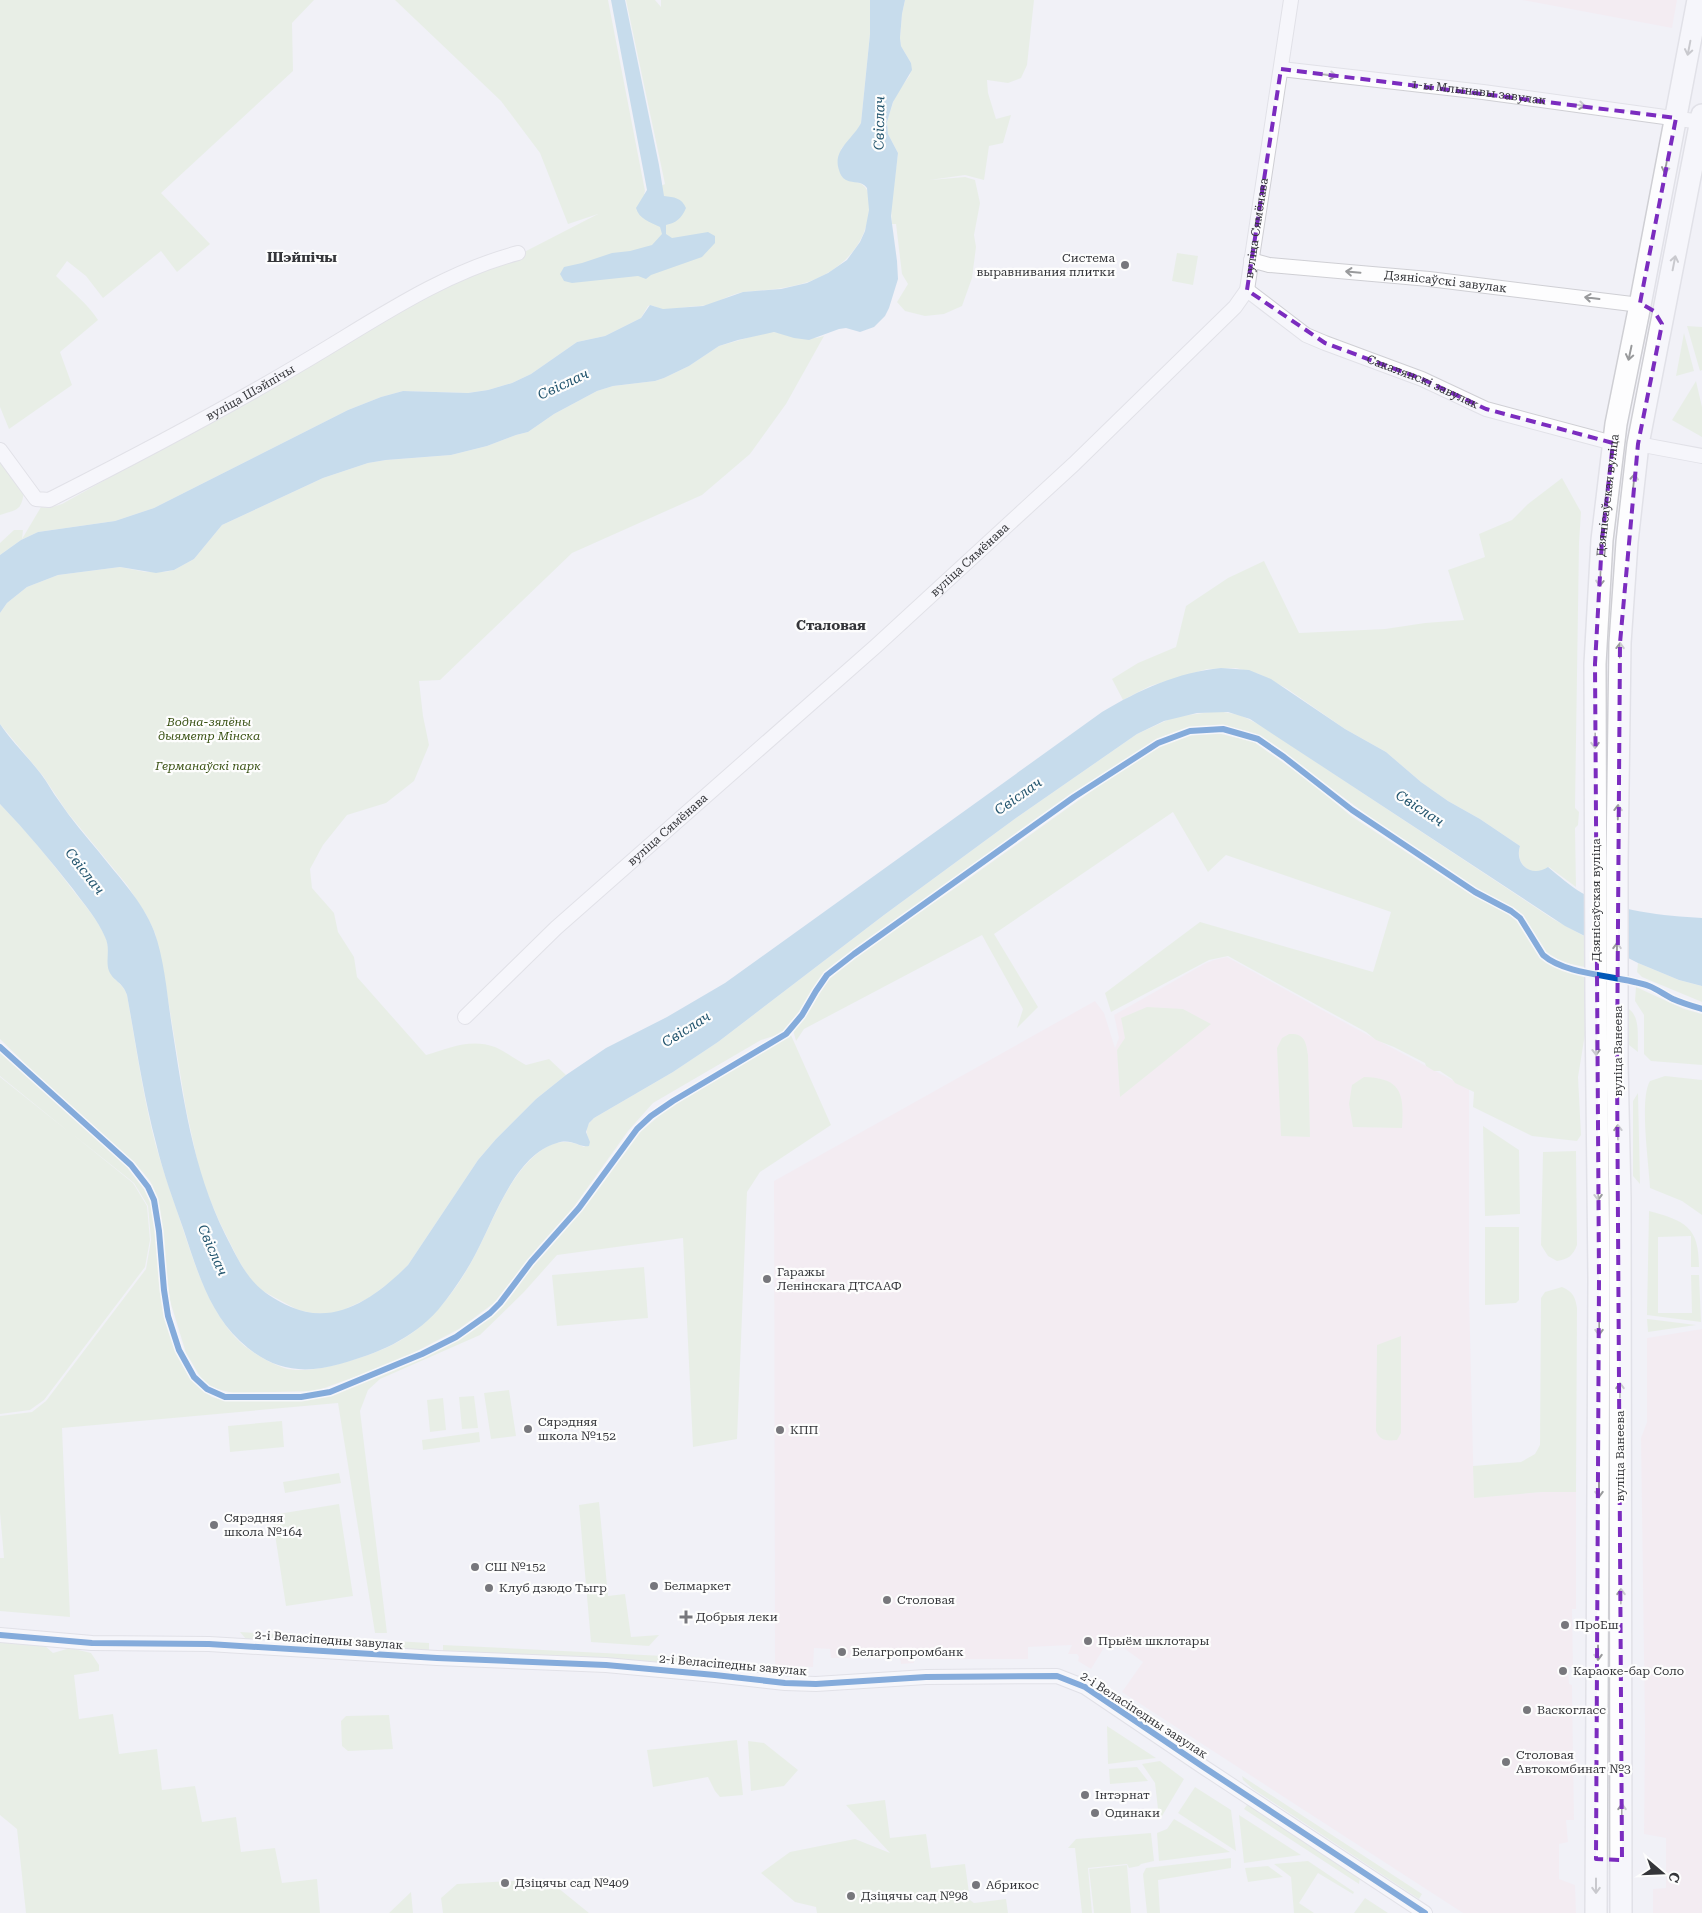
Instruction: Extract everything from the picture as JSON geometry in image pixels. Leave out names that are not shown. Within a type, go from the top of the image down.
[{"type":"main road","name":"Дзянісаўская вуліца","points":[[1596,999],[1595,664],[1602,540],[1613,443],[1698,0]]},
{"type":"main road","name":"Дзянісаўская вуліца","points":[[1618,999],[1617,861],[1620,643],[1627,542],[1638,444],[1664,318],[1701,118]]},
{"type":"main road","points":[[1641,298],[1653,305],[1664,318]]},
{"type":"main road","name":"вуліца Ванеева","points":[[1596,999],[1609,1280],[1622,1913]]},
{"type":"main road","name":"вуліца Ванеева","points":[[1596,1913],[1609,1280],[1618,999]]},
{"type":"street","name":"вуліца Сямёнава","points":[[465,1017],[556,928],[876,646],[1059,477],[1235,307],[1246,290],[1291,0]]},
{"type":"street","name":"1-ы Млынавы завулак","points":[[1281,69],[1483,92],[1676,118],[1701,118]]},
{"type":"street","name":"вуліца Шэйпічы","points":[[0,450],[36,499],[49,500],[182,430],[303,363],[400,304],[488,261],[518,253]]},
{"type":"street","name":"Дзянісаўскі завулак","points":[[1251,260],[1268,265],[1641,298]]},
{"type":"street","name":"Сакалянскі завулак","points":[[1246,290],[1306,335],[1324,343],[1422,379],[1486,409],[1613,443]]},
{"type":"street","points":[[1638,444],[1702,456]]},
{"type":"street","name":"2-і Веласіпедны завулак","points":[[0,1635],[92,1643],[208,1644],[437,1658],[606,1665],[715,1674],[785,1683],[816,1684],[926,1677],[1057,1676],[1085,1687],[1425,1913]]},
{"type":"street","points":[[1596,1859],[1622,1860]]},
{"type":"highlighted area","points":[[1281,69],[1676,118],[1640,303],[1654,311],[1662,324],[1638,444],[1620,643],[1617,1064],[1622,1860],[1596,1859],[1599,1279],[1595,664],[1602,540],[1613,443],[1486,409],[1422,379],[1325,343],[1247,290]]},
{"type":"shaded area","points":[[1522,0],[1677,0],[1672,28]]},
{"type":"shaded area","points":[[1227,957],[1469,1089],[1469,1292],[1474,1497],[1542,1492],[1576,1492],[1576,1609],[1572,1609],[1573,1667],[1568,1667],[1569,1684],[1572,1685],[1574,1820],[1566,1820],[1568,1842],[1559,1844],[1559,1879],[1575,1885],[1576,1913],[1463,1913],[1122,1692],[1143,1662],[1110,1638],[1091,1669],[1078,1661],[1079,1657],[1077,1654],[1068,1654],[1072,1645],[1028,1647],[1028,1659],[936,1659],[936,1651],[914,1651],[914,1663],[901,1664],[900,1657],[831,1658],[830,1649],[814,1648],[813,1667],[775,1666],[774,1181],[1095,1001],[1104,1013],[1115,1048],[1119,1038],[1114,1015],[1204,964]]},
{"type":"shaded area","points":[[1702,1329],[1702,1913],[1653,1913],[1653,1889],[1666,1888],[1666,1838],[1644,1834],[1645,1730],[1641,1438],[1647,1422],[1647,1338]]},
{"type":"green space","points":[[0,0],[314,0],[292,23],[293,71],[161,193],[210,244],[177,272],[161,251],[103,298],[86,276],[67,261],[56,276],[84,303],[98,320],[60,352],[72,385],[9,429],[0,407]]},
{"type":"green space","points":[[395,0],[608,0],[645,191],[644,194],[665,184],[626,0],[655,0],[661,7],[661,0],[870,0],[870,34],[861,123],[857,132],[841,149],[851,181],[864,186],[868,192],[868,217],[864,232],[848,257],[823,276],[808,282],[781,288],[738,293],[706,305],[666,309],[648,306],[641,318],[605,336],[577,342],[531,374],[512,383],[488,390],[468,393],[403,391],[381,397],[348,410],[154,508],[115,521],[38,532],[21,540],[0,555],[0,543],[14,530],[23,530],[22,539],[41,507],[49,508],[62,504],[304,369],[434,291],[497,266],[598,214],[568,224],[540,153],[501,101]]},
{"type":"green space","points":[[905,0],[1034,0],[1027,65],[1021,78],[1008,83],[987,80],[988,93],[996,119],[1011,115],[1003,143],[989,146],[984,180],[965,175],[930,180],[965,177],[975,180],[980,203],[974,235],[976,247],[972,278],[962,306],[944,314],[925,316],[905,311],[897,302],[908,284],[902,274],[896,224],[892,224],[891,209],[898,153],[888,134],[887,122],[895,96],[910,75],[911,63],[901,46],[900,38]]},
{"type":"green space","points":[[1177,253],[1198,256],[1193,285],[1172,281]]},
{"type":"green space","points":[[1687,326],[1702,327],[1702,370],[1700,371]]},
{"type":"green space","name":"Водна-зялёны дыяметр Мінска","points":[[767,332],[782,333],[802,338],[824,336],[786,404],[750,454],[702,495],[572,553],[440,680],[419,681],[429,745],[414,781],[386,803],[347,815],[323,845],[310,869],[312,888],[334,913],[338,932],[354,957],[357,977],[426,1055],[460,1045],[486,1044],[499,1049],[526,1065],[549,1059],[566,1075],[536,1099],[478,1160],[408,1265],[394,1279],[369,1298],[339,1312],[326,1314],[298,1310],[261,1290],[252,1282],[219,1221],[201,1178],[186,1109],[163,969],[155,933],[147,916],[127,885],[67,812],[43,776],[0,724],[0,613],[7,603],[27,587],[58,575],[120,567],[146,572],[174,570],[194,559],[222,525],[323,478],[368,463],[451,455],[487,446],[528,432],[554,414],[597,391],[613,386],[655,381],[664,378],[689,366],[719,346]]},
{"type":"green space","points":[[1684,333],[1694,371],[1676,376]]},
{"type":"green space","points":[[1696,381],[1702,407],[1702,437],[1672,420]]},
{"type":"green space","points":[[0,462],[24,492],[20,506],[17,509],[0,515]]},
{"type":"green space","points":[[1562,478],[1581,512],[1575,808],[1579,812],[1578,825],[1575,828],[1576,887],[1549,867],[1539,872],[1529,870],[1520,860],[1520,846],[1480,819],[1448,801],[1421,782],[1386,752],[1345,729],[1286,688],[1259,674],[1236,668],[1207,669],[1150,686],[1123,700],[1112,679],[1138,663],[1176,647],[1186,606],[1228,578],[1264,561],[1299,633],[1385,629],[1464,620],[1448,570],[1485,557],[1479,534],[1512,520],[1528,504]]},
{"type":"green space","points":[[1218,711],[1240,715],[1260,725],[1553,919],[1584,936],[1585,967],[1552,958],[1539,945],[1521,914],[1503,902],[1483,894],[1374,820],[1262,737],[1247,731],[1223,726],[1189,728],[1164,736],[1072,793],[834,964],[821,977],[792,1027],[780,1034],[761,1040],[653,1103],[628,1131],[573,1208],[539,1246],[494,1303],[459,1329],[396,1362],[316,1391],[233,1393],[204,1383],[186,1353],[170,1301],[158,1200],[150,1181],[134,1162],[50,1088],[0,1039],[0,804],[55,867],[90,912],[105,936],[112,974],[127,995],[143,1090],[159,1156],[198,1272],[217,1313],[240,1342],[264,1359],[284,1368],[298,1370],[336,1365],[374,1353],[405,1338],[439,1309],[459,1283],[470,1264],[512,1182],[529,1161],[541,1150],[562,1142],[569,1142],[584,1147],[590,1142],[587,1129],[594,1118],[673,1072],[718,1042],[884,915],[1016,818],[1137,734],[1174,717]]},
{"type":"green space","points":[[1217,733],[1254,742],[1308,780],[1351,816],[1470,894],[1504,909],[1519,921],[1544,961],[1584,974],[1585,1034],[1578,1077],[1581,1135],[1577,1141],[1532,1136],[1473,1107],[1474,1092],[1455,1083],[1440,1071],[1434,1071],[1426,1066],[1425,1063],[1376,1040],[1366,1032],[1228,956],[1209,960],[1111,1012],[1105,993],[1200,922],[1373,972],[1391,912],[1226,855],[1208,872],[1173,812],[994,934],[1038,1007],[1017,1028],[1023,1009],[982,935],[804,1029],[796,1041],[793,1030],[804,1017],[818,991],[828,979],[856,956],[964,882],[1128,765],[1162,744],[1190,734]]},
{"type":"green space","points":[[1638,963],[1679,980],[1702,986],[1702,1002],[1642,977],[1637,972]]},
{"type":"green space","points":[[1636,987],[1684,1009],[1702,1014],[1702,1065],[1651,1061],[1644,1054],[1644,1015],[1635,1001]]},
{"type":"green space","points":[[1147,1007],[1183,1009],[1211,1024],[1120,1097],[1117,1050],[1125,1038],[1121,1018]]},
{"type":"green space","points":[[1629,1009],[1637,1023],[1638,1052],[1629,1045]]},
{"type":"green space","points":[[790,1033],[831,1125],[760,1172],[747,1192],[737,1439],[693,1447],[683,1238],[557,1255],[524,1292],[480,1335],[380,1379],[368,1390],[360,1411],[387,1633],[375,1633],[338,1403],[62,1428],[70,1617],[0,1611],[0,1558],[4,1558],[0,1513],[0,1416],[32,1412],[46,1401],[146,1269],[151,1240],[148,1206],[134,1183],[71,1133],[133,1183],[147,1206],[150,1240],[145,1267],[44,1400],[30,1410],[0,1414],[0,1077],[69,1132],[0,1076],[0,1051],[105,1143],[142,1180],[150,1196],[155,1215],[159,1243],[162,1303],[175,1348],[188,1375],[199,1387],[212,1397],[226,1401],[307,1399],[340,1392],[448,1343],[493,1314],[510,1296],[538,1257],[594,1192],[639,1133],[666,1110]]},
{"type":"green space","points":[[1289,1034],[1301,1037],[1305,1042],[1307,1050],[1310,1137],[1281,1136],[1277,1048],[1282,1038]]},
{"type":"green space","points":[[1665,1076],[1702,1080],[1702,1215],[1682,1201],[1650,1188],[1645,1102],[1650,1081]]},
{"type":"green space","points":[[1364,1077],[1387,1081],[1398,1090],[1402,1106],[1402,1128],[1353,1127],[1349,1104],[1352,1085]]},
{"type":"green space","points":[[1638,1093],[1640,1184],[1633,1176],[1633,1101]]},
{"type":"green space","points":[[1483,1126],[1519,1150],[1520,1214],[1485,1216]]},
{"type":"green space","points":[[1576,1151],[1577,1245],[1570,1256],[1557,1261],[1548,1256],[1541,1245],[1543,1152]]},
{"type":"green space","points":[[1649,1211],[1672,1218],[1688,1227],[1693,1234],[1698,1253],[1699,1267],[1691,1267],[1691,1236],[1658,1237],[1658,1313],[1692,1313],[1691,1275],[1699,1275],[1701,1322],[1647,1315]]},
{"type":"green space","points":[[1485,1227],[1519,1227],[1519,1300],[1516,1303],[1485,1305]]},
{"type":"green space","points":[[644,1267],[648,1318],[557,1326],[552,1275]]},
{"type":"green space","points":[[1562,1287],[1573,1295],[1577,1308],[1576,1492],[1542,1492],[1474,1498],[1473,1466],[1521,1462],[1535,1454],[1540,1445],[1541,1298],[1545,1292]]},
{"type":"green space","points":[[1648,1319],[1696,1325],[1648,1332]]},
{"type":"green space","points":[[1401,1336],[1401,1433],[1397,1440],[1387,1440],[1382,1439],[1376,1431],[1377,1345]]},
{"type":"green space","points":[[509,1390],[516,1436],[491,1439],[484,1393]]},
{"type":"green space","points":[[474,1396],[478,1428],[462,1429],[459,1397]]},
{"type":"green space","points":[[443,1398],[446,1430],[430,1432],[427,1400]]},
{"type":"green space","points":[[282,1421],[284,1447],[230,1452],[228,1426]]},
{"type":"green space","points":[[479,1432],[480,1442],[423,1450],[422,1440]]},
{"type":"green space","points":[[339,1473],[341,1483],[285,1493],[283,1482]]},
{"type":"green space","points":[[599,1502],[608,1596],[625,1594],[631,1637],[659,1635],[649,1646],[591,1642],[579,1505]]},
{"type":"green space","points":[[339,1504],[353,1596],[286,1606],[272,1515]]},
{"type":"green space","points":[[240,1632],[429,1643],[429,1651],[246,1639]]},
{"type":"green space","points":[[0,1642],[45,1646],[53,1653],[70,1648],[91,1653],[99,1665],[99,1671],[74,1675],[79,1719],[113,1714],[119,1754],[157,1749],[162,1790],[195,1786],[202,1822],[236,1817],[241,1852],[275,1848],[282,1883],[317,1879],[320,1913],[26,1913],[17,1829],[0,1815]]},
{"type":"green space","points":[[443,1645],[704,1658],[711,1667],[443,1652]]},
{"type":"green space","points":[[389,1715],[393,1749],[348,1751],[342,1746],[341,1721],[346,1716]]},
{"type":"green space","points":[[1107,1726],[1156,1758],[1108,1764]]},
{"type":"green space","points":[[737,1740],[743,1795],[720,1797],[708,1777],[653,1787],[647,1750]]},
{"type":"green space","points":[[748,1741],[764,1743],[798,1770],[784,1786],[751,1791]]},
{"type":"green space","points":[[1160,1761],[1184,1779],[1159,1818],[1155,1783],[1142,1764]]},
{"type":"green space","points":[[1137,1767],[1148,1781],[1110,1784],[1109,1769]]},
{"type":"green space","points":[[1242,1776],[1422,1894],[1419,1899],[1253,1789],[1243,1780]]},
{"type":"green space","points":[[1195,1787],[1231,1810],[1236,1851],[1178,1813]]},
{"type":"green space","points":[[885,1800],[890,1838],[926,1834],[931,1868],[965,1864],[970,1900],[974,1903],[1006,1899],[1008,1913],[817,1913],[816,1907],[795,1902],[761,1873],[790,1852],[855,1839],[890,1853],[846,1805]]},
{"type":"green space","points":[[1250,1801],[1360,1876],[1359,1884],[1244,1809]]},
{"type":"green space","points":[[1239,1815],[1301,1855],[1244,1863]]},
{"type":"green space","points":[[1174,1819],[1230,1852],[1159,1861],[1157,1833],[1167,1829]]},
{"type":"green space","points":[[1151,1833],[1154,1861],[1129,1868],[1127,1864],[1088,1868],[1092,1913],[1082,1913],[1075,1848],[1068,1848],[1076,1839]]},
{"type":"green space","points":[[1231,1858],[1231,1868],[1158,1880],[1160,1913],[1147,1913],[1143,1874],[1146,1868]]},
{"type":"green space","points":[[1308,1861],[1354,1892],[1353,1894],[1318,1873],[1299,1903],[1314,1913],[1294,1913],[1291,1877],[1274,1864]]},
{"type":"green space","points":[[1127,1865],[1131,1913],[1094,1913],[1089,1869]]},
{"type":"green space","points":[[1268,1866],[1283,1877],[1248,1882],[1245,1868]]},
{"type":"green space","name":"Дзіцячы сад №409","points":[[547,1879],[589,1913],[443,1913],[441,1898],[457,1884]]},
{"type":"green space","points":[[411,1892],[413,1913],[389,1913]]},
{"type":"green space","points":[[1365,1898],[1388,1913],[1354,1913]]},
{"type":"water","points":[[611,0],[625,0],[664,196],[680,200],[686,208],[678,220],[666,225],[666,234],[672,238],[708,232],[715,236],[715,243],[702,257],[651,275],[646,279],[638,276],[572,283],[564,281],[560,274],[564,267],[612,253],[630,251],[652,245],[662,234],[660,227],[642,218],[636,208],[647,190]]},
{"type":"water","name":"Свіслач","points":[[870,0],[905,0],[900,38],[901,46],[911,63],[912,70],[893,102],[887,122],[888,134],[898,153],[891,216],[898,279],[885,316],[874,327],[860,332],[846,328],[839,329],[809,340],[774,332],[719,346],[689,366],[664,378],[655,381],[613,386],[597,391],[554,414],[528,432],[487,446],[451,455],[368,463],[323,478],[222,525],[194,559],[174,570],[156,573],[120,567],[58,575],[27,587],[7,603],[0,613],[0,555],[21,540],[38,532],[115,521],[154,508],[348,410],[381,397],[403,391],[468,393],[488,390],[512,383],[531,374],[577,342],[605,336],[641,318],[650,305],[663,309],[703,306],[743,292],[781,289],[807,283],[828,273],[847,260],[860,242],[865,231],[869,210],[867,188],[860,183],[843,178],[840,173],[838,156],[861,123],[870,34]]},
{"type":"water","name":"Свіслач","points":[[1221,668],[1249,670],[1271,679],[1345,729],[1386,752],[1421,782],[1448,801],[1480,819],[1520,846],[1520,859],[1526,868],[1536,871],[1548,867],[1582,893],[1610,904],[1656,914],[1702,918],[1702,986],[1679,980],[1638,963],[1565,926],[1250,719],[1228,712],[1197,713],[1164,721],[1137,734],[1016,818],[884,915],[718,1042],[673,1072],[594,1118],[589,1123],[586,1132],[590,1142],[589,1146],[562,1142],[542,1150],[529,1160],[507,1190],[467,1269],[443,1304],[428,1320],[417,1330],[381,1350],[340,1364],[312,1369],[287,1368],[275,1364],[252,1351],[229,1330],[212,1304],[194,1261],[162,1165],[147,1106],[127,995],[123,987],[109,971],[107,941],[95,918],[73,889],[0,804],[0,724],[41,774],[73,821],[130,890],[143,909],[154,931],[163,966],[180,1080],[197,1159],[214,1209],[244,1269],[258,1286],[277,1300],[308,1312],[324,1313],[340,1311],[355,1305],[396,1277],[408,1265],[478,1160],[536,1099],[566,1075],[606,1048],[667,1017],[725,983],[1102,712],[1130,696],[1159,683],[1189,673]]},
{"type":"cycle path","points":[[0,1047],[131,1165],[148,1187],[154,1200],[159,1231],[168,1316],[179,1350],[194,1377],[207,1389],[225,1397],[301,1397],[330,1392],[422,1354],[456,1337],[490,1313],[500,1303],[531,1262],[579,1208],[637,1129],[651,1116],[786,1034],[802,1015],[827,975],[854,954],[1074,797],[1158,743],[1190,731],[1223,729],[1258,739],[1352,810],[1475,892],[1511,911],[1520,918],[1543,955],[1553,962],[1579,971],[1637,982],[1649,986],[1673,999],[1702,1009]]},
{"type":"cycle path","points":[[0,1635],[92,1643],[209,1644],[437,1658],[606,1665],[785,1683],[816,1684],[926,1677],[1057,1676],[1085,1687],[1425,1913]]},
{"type":"place","name":"Система выравнивания плитки","points":[[1125,265]]},
{"type":"place","name":"Гаражы Ленінскага ДТСААФ","points":[[767,1279]]},
{"type":"place","name":"Сярэдняя школа №152","points":[[528,1429]]},
{"type":"place","name":"КПП","points":[[780,1430]]},
{"type":"place","name":"Сярэдняя школа №164","points":[[214,1525]]},
{"type":"place","name":"СШ №152","points":[[475,1567]]},
{"type":"place","name":"Белмаркет","points":[[654,1586]]},
{"type":"place","name":"Клуб дзюдо Тыгр","points":[[489,1588]]},
{"type":"place","name":"Столовая","points":[[887,1600]]},
{"type":"place","name":"Добрыя леки","points":[[686,1617]]},
{"type":"place","name":"ПроЕш","points":[[1565,1625]]},
{"type":"place","name":"Прыём шклотары","points":[[1088,1641]]},
{"type":"place","name":"Белагропромбанк","points":[[842,1652]]},
{"type":"place","name":"Караоке-бар Соло","points":[[1563,1671]]},
{"type":"place","name":"Васкогласс","points":[[1527,1710]]},
{"type":"place","name":"Столовая Автокомбинат №3","points":[[1506,1762]]},
{"type":"place","name":"Інтэрнат","points":[[1085,1795]]},
{"type":"place","name":"Одинаки","points":[[1095,1813]]},
{"type":"place","name":"Дзіцячы сад №409","points":[[505,1883]]},
{"type":"place","name":"Абрикос","points":[[976,1885]]},
{"type":"place","name":"Дзіцячы сад №98","points":[[851,1896]]},
{"type":"district","name":"Шэйпічы","points":[[302,257]]},
{"type":"district","name":"Сталовая","points":[[831,625]]},
{"type":"park label","name":"Германаўскі парк","points":[[208,766]]}]
